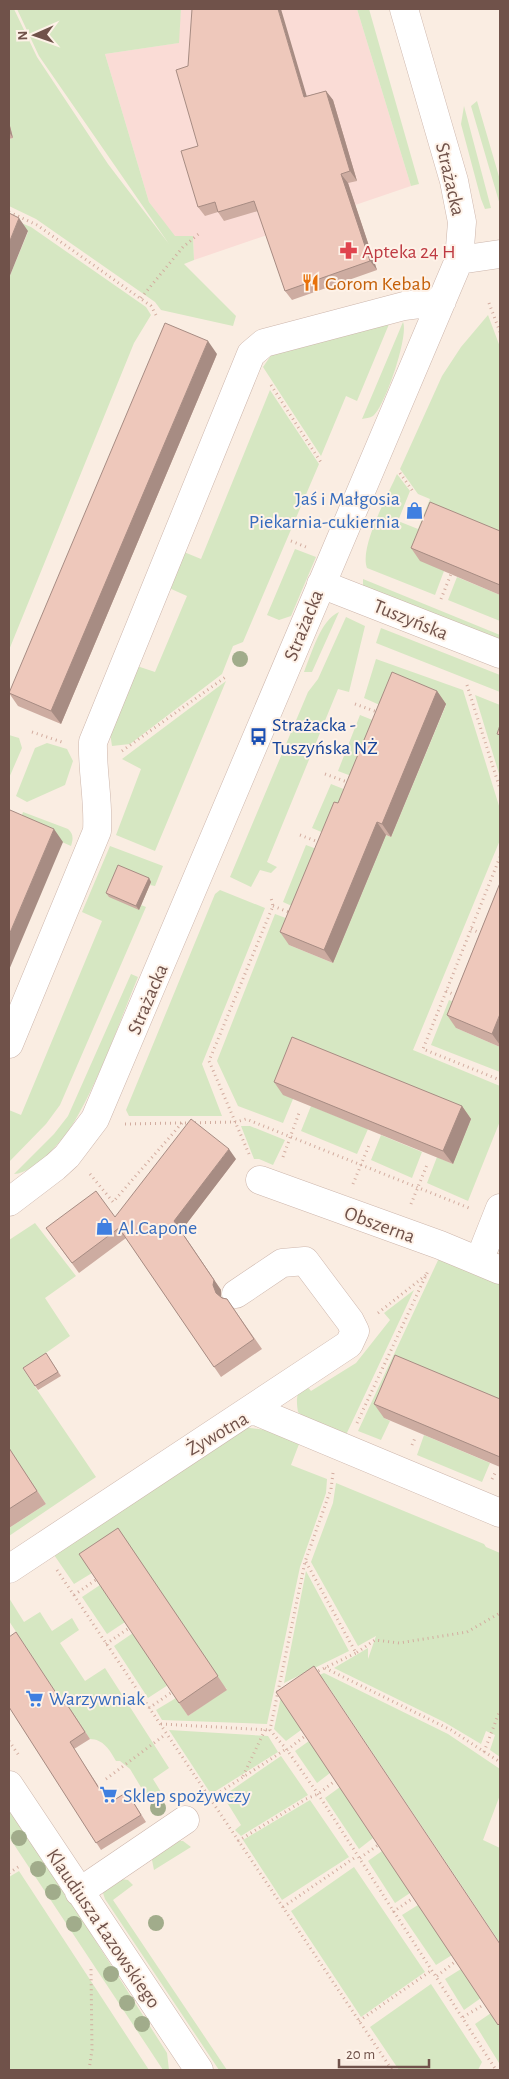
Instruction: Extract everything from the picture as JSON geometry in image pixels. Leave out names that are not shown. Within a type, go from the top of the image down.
[{"type":"street","name":"Strażacka","points":[[9,1202],[61,1162],[95,1119],[459,260],[462,222],[456,189],[404,9]]},
{"type":"street","points":[[459,260],[500,254]]},
{"type":"street","points":[[9,1044],[97,831],[98,818],[92,757],[93,742],[251,354],[264,343],[404,306],[442,301]]},
{"type":"street","name":"Tuszyńska","points":[[321,584],[500,654]]},
{"type":"street","name":"Obszerna","points":[[260,1180],[440,1245],[490,1266]]},
{"type":"street","points":[[490,1266],[498,1213]]},
{"type":"street","points":[[236,1294],[282,1263],[305,1261],[350,1321],[355,1331],[349,1344],[250,1410]]},
{"type":"street","name":"Żywotna","points":[[9,1569],[250,1410],[500,1513]]},
{"type":"street","name":"Klaudiusza Łazowskiego","points":[[9,1785],[199,2070]]},
{"type":"street","points":[[80,1892],[185,1820]]},
{"type":"path","points":[[9,212],[37,225],[141,298],[151,306],[156,315]]},
{"type":"path","points":[[141,298],[183,247],[201,232]]},
{"type":"path","points":[[489,303],[500,332]]},
{"type":"path","points":[[251,354],[322,464]]},
{"type":"path","points":[[395,466],[414,493]]},
{"type":"path","points":[[438,605],[451,574]]},
{"type":"path","points":[[467,684],[500,789]]},
{"type":"path","points":[[355,704],[384,715]]},
{"type":"path","points":[[325,774],[356,785]]},
{"type":"path","points":[[300,835],[327,846]]},
{"type":"path","points":[[500,857],[423,1050],[500,1080]]},
{"type":"path","points":[[260,1180],[209,1061],[274,906],[271,898]]},
{"type":"path","points":[[274,906],[298,915]]},
{"type":"path","points":[[471,929],[488,936]]},
{"type":"path","points":[[446,991],[463,998]]},
{"type":"path","points":[[282,1160],[299,1113]]},
{"type":"path","points":[[90,1125],[236,1122],[246,1118],[417,1187],[498,1213]]},
{"type":"path","points":[[87,1169],[113,1202],[182,1123]]},
{"type":"path","points":[[352,1189],[370,1143]]},
{"type":"path","points":[[407,1212],[427,1165]]},
{"type":"path","points":[[270,1730],[305,1562],[331,1490],[340,1446],[440,1245]]},
{"type":"path","points":[[355,1331],[426,1275]]},
{"type":"path","points":[[42,1547],[392,2070]]},
{"type":"path","points":[[305,1562],[356,1652]]},
{"type":"path","points":[[74,1595],[96,1580]]},
{"type":"path","points":[[309,1675],[356,1652],[375,1640],[400,1643],[467,1632],[500,1613]]},
{"type":"path","points":[[106,1644],[129,1628]]},
{"type":"path","points":[[324,1668],[451,1730],[500,1762]]},
{"type":"path","points":[[278,1690],[286,1686]]},
{"type":"path","points":[[149,1708],[172,1692]]},
{"type":"path","points":[[484,1752],[500,1710]]},
{"type":"path","points":[[160,1724],[270,1730],[287,1750],[318,1794],[496,2070]]},
{"type":"path","points":[[242,1776],[265,1730]]},
{"type":"path","points":[[106,1779],[166,1734]]},
{"type":"path","points":[[185,1820],[209,1799],[242,1776],[287,1750],[306,1736]]},
{"type":"path","points":[[238,1841],[306,1799],[318,1794],[336,1781]]},
{"type":"path","points":[[282,1907],[378,1845]]},
{"type":"path","points":[[9,1873],[21,1865]]},
{"type":"path","points":[[393,1912],[413,1898]]},
{"type":"path","points":[[436,1976],[456,1961]]},
{"type":"path","points":[[89,2070],[92,2050],[91,1969]]},
{"type":"path","points":[[359,2021],[432,1970]]},
{"type":"path","points":[[463,2017],[485,2004]]},
{"type":"shaded area","points":[[181,9],[357,9],[411,186],[194,260],[193,236],[175,237],[149,202],[105,54],[178,43]]},
{"type":"green space","points":[[9,9],[14,9],[37,57],[108,164],[169,244],[39,56],[17,9],[181,9],[179,43],[105,54],[149,202],[175,236],[193,236],[194,260],[184,264],[236,316],[233,326],[161,310],[155,302],[36,219],[9,206],[9,139],[13,138],[9,122]]},
{"type":"green space","points":[[357,9],[369,9],[419,184],[411,186]]},
{"type":"green space","points":[[477,101],[500,180],[500,205],[471,106]]},
{"type":"green space","points":[[464,106],[491,208],[485,209],[481,199],[461,124]]},
{"type":"green space","points":[[9,218],[31,227],[146,307],[151,315],[134,343],[9,650],[9,278],[28,232]]},
{"type":"green space","points":[[488,315],[500,347],[500,541],[444,571],[435,595],[367,568],[367,547],[376,521],[397,474],[410,491],[398,521],[418,529],[430,499],[418,494],[400,469],[442,376],[461,347]]},
{"type":"green space","points":[[392,317],[357,401],[346,396],[321,456],[263,367],[272,354]]},
{"type":"green space","points":[[403,322],[403,341],[395,371],[384,399],[373,416],[362,419]]},
{"type":"green space","points":[[270,390],[319,464],[243,642],[233,646],[222,674],[130,744],[112,746],[110,733],[137,666],[155,672],[187,596],[169,588],[184,552],[201,559]]},
{"type":"green space","points":[[295,549],[316,557],[291,616],[279,620],[267,615]]},
{"type":"green space","points":[[457,577],[500,595],[500,621],[448,600]]},
{"type":"green space","points":[[363,579],[500,635],[500,642],[363,586]]},
{"type":"green space","points":[[339,612],[312,672],[304,672],[313,647],[322,630],[327,622]]},
{"type":"green space","points":[[346,617],[365,626],[349,692],[338,689],[267,862],[277,867],[271,873],[260,870],[251,887],[230,877],[308,692],[318,679]]},
{"type":"green space","points":[[381,628],[500,675],[500,692],[376,643]]},
{"type":"green space","points":[[376,659],[463,690],[500,809],[500,840],[413,1050],[500,1086],[500,1121],[468,1201],[427,1183],[437,1157],[453,1164],[471,1119],[293,1099],[283,1123],[238,1106],[217,1061],[275,914],[299,923],[289,945],[333,963],[386,835],[391,837],[446,705],[391,710],[364,698]]},
{"type":"green space","points":[[226,681],[155,851],[116,835],[141,769],[122,759]]},
{"type":"green space","points":[[475,695],[500,705],[500,777]]},
{"type":"green space","points":[[360,715],[385,725],[362,780],[338,771]]},
{"type":"green space","points":[[9,735],[19,738],[22,748],[9,778]]},
{"type":"green space","points":[[47,743],[67,749],[73,761],[65,785],[27,802],[16,796],[35,748]]},
{"type":"green space","points":[[331,784],[356,794],[333,837],[312,828]]},
{"type":"green space","points":[[23,812],[68,829],[73,837],[71,846],[19,823]]},
{"type":"green space","points":[[306,845],[327,853],[303,911],[283,902]]},
{"type":"green space","points":[[110,846],[163,866],[155,886],[150,885],[151,882],[141,905],[146,907],[60,1105],[46,1124],[9,1162],[9,1110],[21,1115],[102,921],[82,912]]},
{"type":"green space","points":[[220,890],[265,908],[202,1064],[222,1116],[129,1116],[126,1110],[215,894]]},
{"type":"green space","points":[[131,974],[138,977],[102,1065],[77,1117],[66,1134],[41,1161],[23,1172],[14,1174],[54,1134],[68,1116]]},
{"type":"green space","points":[[449,1000],[465,1006],[456,1028],[500,1047],[500,1072],[431,1045]]},
{"type":"green space","points":[[311,1106],[368,1129],[357,1154],[301,1131]]},
{"type":"green space","points":[[241,1126],[250,1126],[285,1140],[273,1165],[259,1159],[254,1159]]},
{"type":"green space","points":[[381,1135],[422,1152],[412,1178],[371,1160]]},
{"type":"green space","points":[[35,1223],[76,1276],[45,1298],[70,1336],[23,1369],[96,1477],[9,1536],[9,1528],[46,1504],[9,1448],[9,1240]]},
{"type":"green space","points":[[440,1256],[500,1280],[500,1409],[384,1418],[390,1421],[381,1440],[358,1431]]},
{"type":"green space","points":[[414,1290],[345,1437],[309,1421],[298,1412],[297,1397],[305,1384],[311,1391],[356,1363],[390,1320],[384,1313]]},
{"type":"green space","points":[[242,1427],[267,1430],[299,1444],[291,1465],[327,1479],[326,1493],[300,1567],[267,1724],[162,1720],[156,1710],[176,1698],[188,1716],[227,1689],[92,1573],[74,1584],[50,1549]]},
{"type":"green space","points":[[424,1435],[490,1463],[482,1482],[417,1455]]},
{"type":"green space","points":[[336,1483],[484,1544],[486,1547],[500,1553],[500,1757],[490,1750],[495,1735],[486,1731],[481,1744],[444,1722],[334,1668],[368,1648],[368,1659],[376,1636],[358,1646],[311,1562],[333,1503]]},
{"type":"green space","points":[[306,1571],[349,1651],[284,1683]]},
{"type":"green space","points":[[100,1585],[125,1622],[107,1634],[82,1597]]},
{"type":"green space","points":[[9,1598],[24,1622],[40,1612],[52,1631],[72,1618],[79,1630],[60,1643],[85,1681],[105,1668],[169,1768],[153,1779],[161,1792],[148,1799],[130,1769],[120,1761],[116,1761],[109,1749],[102,1743],[95,1739],[90,1739],[71,1711],[66,1708],[9,1621]]},
{"type":"green space","points":[[133,1633],[168,1685],[148,1698],[114,1646]]},
{"type":"green space","points":[[324,1673],[448,1734],[500,1769],[500,1795],[483,1840],[500,1848],[500,1943],[324,1680],[301,1730],[286,1741],[274,1729],[282,1692]]},
{"type":"green space","points":[[169,1730],[268,1736],[278,1752],[211,1794]]},
{"type":"green space","points":[[309,1741],[330,1773],[317,1783],[295,1751]]},
{"type":"green space","points":[[281,1756],[308,1795],[241,1836],[235,1830],[241,1825],[223,1796]]},
{"type":"green space","points":[[340,1787],[373,1838],[359,1849],[325,1798]]},
{"type":"green space","points":[[310,1800],[349,1857],[282,1900],[243,1840]]},
{"type":"green space","points":[[9,1809],[44,1860],[167,2053],[169,2070],[163,2070],[9,1837]]},
{"type":"green space","points":[[177,1841],[183,1841],[191,1847],[154,1870],[152,1860],[157,1850]]},
{"type":"green space","points":[[382,1851],[410,1893],[395,1903],[368,1861]]},
{"type":"green space","points":[[354,1867],[425,1972],[361,2017],[291,1911]]},
{"type":"green space","points":[[19,1871],[149,2070],[9,2070],[9,1877]]},
{"type":"green space","points":[[121,1879],[128,1880],[133,1885],[113,1900],[227,2070],[219,2070],[105,1899],[103,1893],[108,1882]]},
{"type":"green space","points":[[418,1905],[452,1955],[436,1965],[402,1915]]},
{"type":"green space","points":[[461,1969],[481,1998],[464,2010],[445,1979]]},
{"type":"green space","points":[[431,1984],[482,2062],[478,2070],[399,2070],[370,2027]]},
{"type":"green space","points":[[491,2013],[500,2027],[499,2063],[475,2024]]},
{"type":"building","points":[[192,9],[278,9],[304,97],[326,91],[350,171],[341,174],[370,261],[285,291],[254,201],[218,212],[215,202],[198,207],[181,151],[198,146],[176,70],[188,66]]},
{"type":"building","points":[[9,213],[19,218],[9,243]]},
{"type":"building","points":[[165,323],[208,341],[51,711],[9,693]]},
{"type":"building","points":[[430,502],[500,531],[500,585],[411,548]]},
{"type":"building","points":[[392,672],[437,691],[382,824],[377,822],[324,950],[280,932],[334,802],[338,803]]},
{"type":"building","points":[[10,810],[54,829],[9,935],[9,812]]},
{"type":"building","points":[[118,865],[149,878],[136,906],[106,893]]},
{"type":"building","points":[[500,883],[500,1014],[492,1034],[447,1015]]},
{"type":"building","points":[[292,1037],[462,1106],[443,1151],[274,1082]]},
{"type":"building","points":[[191,1119],[229,1149],[174,1221],[214,1280],[213,1285],[216,1293],[222,1298],[227,1299],[254,1339],[214,1367],[119,1228],[72,1263],[46,1228],[96,1191],[115,1217]]},
{"type":"building","points":[[46,1353],[58,1372],[35,1386],[23,1368]]},
{"type":"building","points":[[395,1355],[500,1399],[500,1457],[374,1404]]},
{"type":"building","points":[[9,1448],[37,1491],[9,1509]]},
{"type":"building","points":[[118,1528],[218,1676],[179,1703],[79,1554]]},
{"type":"building","points":[[16,1632],[64,1705],[66,1703],[85,1732],[70,1742],[100,1790],[103,1789],[111,1802],[127,1792],[141,1815],[96,1843],[9,1707],[9,1637]]},
{"type":"building","points":[[314,1666],[500,1944],[500,2023],[498,2025],[276,1692]]},
{"type":"place","name":"Apteka 24 H","points":[[348,251]]},
{"type":"place","name":"Gorom Kebab","points":[[311,283]]},
{"type":"place","name":"Jaś i Małgosia Piekarnia-cukiernia","points":[[414,510]]},
{"type":"place","name":"Strażacka - Tuszyńska NŻ","points":[[258,736]]},
{"type":"place","name":"Al.Capone","points":[[104,1227]]},
{"type":"place","name":"Warzywniak","points":[[35,1698]]},
{"type":"place","name":"Sklep spożywczy","points":[[109,1795]]}]
